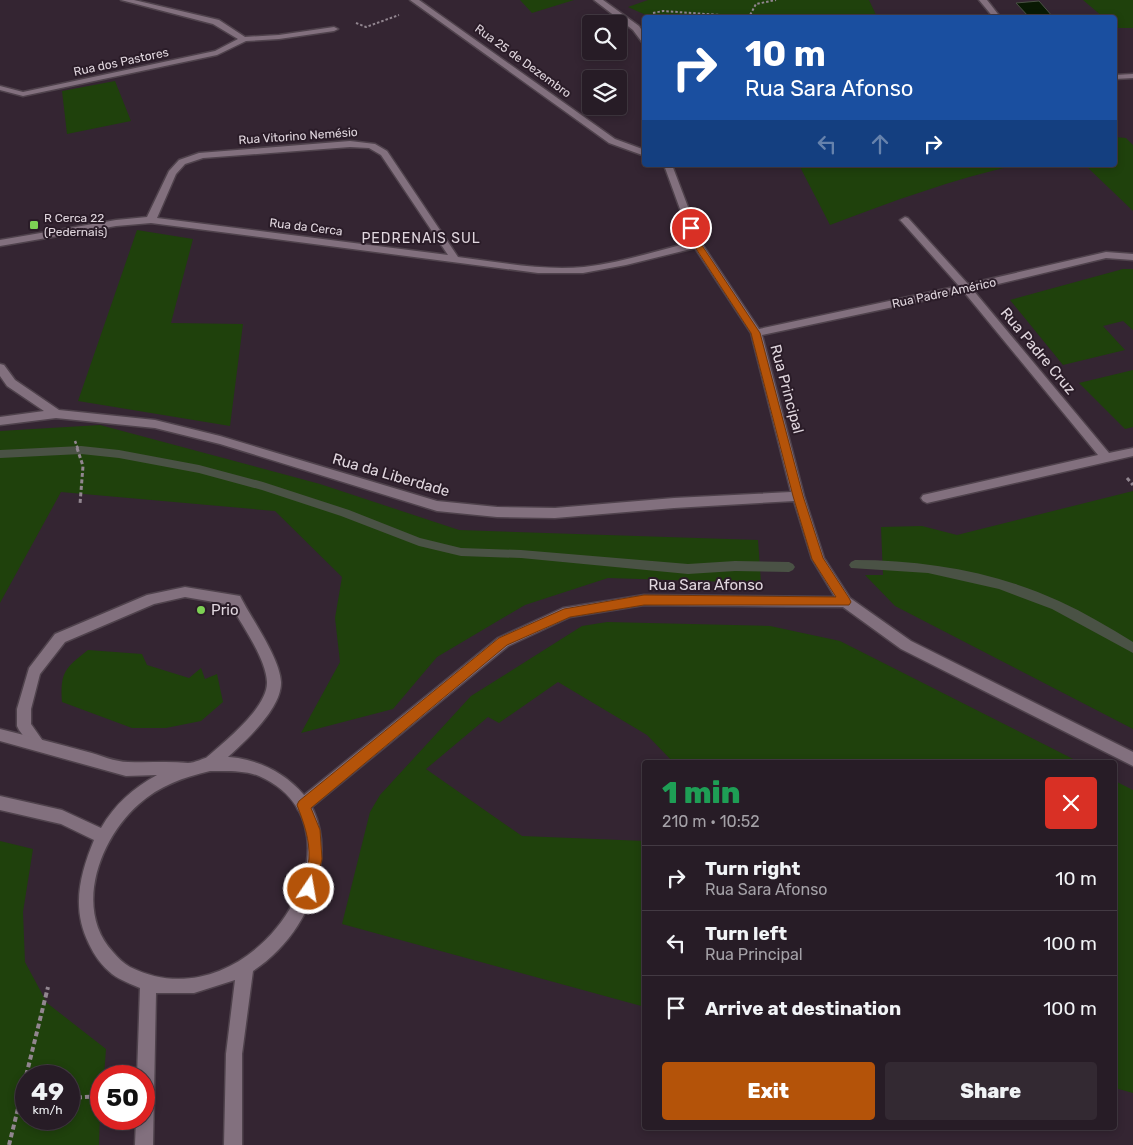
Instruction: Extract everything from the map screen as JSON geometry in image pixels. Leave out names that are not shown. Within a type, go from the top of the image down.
[{"type":"street","points":[[126,0],[216,22],[244,39]]},
{"type":"street","name":"Rua 25 de Dezembro","points":[[414,0],[612,141],[642,153]]},
{"type":"street","points":[[598,0],[617,15]]},
{"type":"street","points":[[983,0],[996,15]]},
{"type":"street","points":[[627,22],[636,28],[642,36]]},
{"type":"street","points":[[636,28],[642,27]]},
{"type":"street","name":"Rua dos Pastores","points":[[0,88],[24,94],[217,53],[244,39],[279,37],[334,29]]},
{"type":"street","points":[[1117,76],[1133,76]]},
{"type":"street","name":"Rua Vitorino Nemésio","points":[[151,220],[172,173],[182,162],[202,154],[367,144],[378,148],[384,153],[455,259]]},
{"type":"street","name":"Rua Principal","points":[[669,167],[697,244],[756,333],[798,496],[818,559],[845,602]]},
{"type":"street","name":"Rua da Cerca","points":[[0,243],[116,223],[151,220],[538,270],[583,270],[626,262],[697,244]]},
{"type":"street","name":"Rua Padre Cruz","points":[[905,220],[966,288],[1107,458]]},
{"type":"street","name":"Rua Padre Américo","points":[[756,333],[966,288],[1106,255],[1133,257]]},
{"type":"street","name":"Rua da Liberdade","points":[[0,368],[11,384],[56,414],[155,424],[220,440],[437,506],[497,512],[555,513],[674,503],[798,496]]},
{"type":"street","points":[[0,421],[56,414]]},
{"type":"street","points":[[927,498],[1133,452]]},
{"type":"street","points":[[38,744],[24,726],[24,709],[34,672],[60,638],[152,599],[185,592],[235,600],[270,668],[274,684],[265,707],[240,738],[210,764]]},
{"type":"street","name":"Rua Sara Afonso","points":[[303,805],[503,642],[568,612],[644,600],[845,602]]},
{"type":"street","points":[[845,602],[906,645],[1133,759]]},
{"type":"street","points":[[0,735],[126,769],[238,764],[264,771],[287,786],[303,805],[313,830],[316,859],[309,889],[295,919],[273,945],[245,967],[212,982],[179,987],[148,983],[116,967],[94,941],[85,908],[88,871],[103,836],[127,805],[158,782],[192,767]]},
{"type":"street","points":[[0,802],[62,817],[103,836]]},
{"type":"street","points":[[232,1145],[234,1054],[245,967]]},
{"type":"street","points":[[144,1145],[148,983]]},
{"type":"path","points":[[750,15],[756,4],[776,0]]},
{"type":"path","points":[[334,29],[358,23],[366,27],[423,6]]},
{"type":"path","points":[[627,16],[663,11],[720,15]]},
{"type":"path","points":[[75,441],[83,466],[80,504]]},
{"type":"path","points":[[29,1065],[48,986]]},
{"type":"path","points":[[9,1145],[15,1121]]},
{"type":"green space","points":[[520,0],[574,0],[532,13]]},
{"type":"green space","points":[[648,0],[869,0],[876,15],[646,15],[628,7]]},
{"type":"green space","points":[[1083,0],[1133,0],[1133,28],[1117,28],[1117,15],[1101,15]]},
{"type":"green space","points":[[115,81],[131,121],[67,134],[62,91]]},
{"type":"green space","points":[[1117,137],[1126,138],[1133,145],[1133,211],[1087,167],[1117,167]]},
{"type":"green space","points":[[800,167],[1008,167],[922,192],[830,225]]},
{"type":"green space","points":[[137,230],[193,239],[171,323],[243,324],[230,426],[78,401]]},
{"type":"green space","points":[[1123,269],[1133,269],[1133,330],[1123,321],[1103,326],[1125,350],[1063,365],[1010,300]]},
{"type":"green space","points":[[1133,370],[1133,427],[1125,429],[1079,383]]},
{"type":"green space","points":[[100,425],[320,484],[459,530],[758,540],[761,583],[608,578],[525,605],[437,657],[393,709],[301,733],[340,662],[335,618],[342,577],[275,511],[61,492],[0,603],[0,431]]},
{"type":"green space","points":[[1133,491],[1133,729],[895,606],[865,575],[883,575],[881,527],[922,526],[957,535]]},
{"type":"green space","points":[[607,622],[770,626],[840,641],[1075,760],[671,760],[647,735],[558,682],[499,723],[488,717],[426,769],[522,836],[642,841],[642,1006],[342,924],[370,812],[380,795],[471,696],[582,626]]},
{"type":"green space","points":[[88,650],[142,654],[147,665],[189,678],[201,668],[205,679],[217,674],[223,702],[201,721],[166,728],[132,728],[62,702],[63,677],[69,666]]},
{"type":"green space","points":[[1117,782],[1133,790],[1133,1093],[1117,1089]]},
{"type":"green space","points":[[0,841],[33,849],[23,912],[25,962],[47,1003],[106,1049],[105,1065],[90,1065],[90,1130],[99,1130],[99,1145],[0,1145]]},
{"type":"shaded area","points":[[1039,1],[1051,15],[1027,15],[1016,3]]},
{"type":"waterway","points":[[0,454],[81,450],[119,454],[199,469],[263,486],[345,513],[419,542],[461,552],[521,554],[688,569],[735,566],[789,567]]},
{"type":"waterway","points":[[855,565],[903,566],[928,569],[999,584],[1057,605],[1133,648]]},
{"type":"place","name":"R Cerca 22 (Pedernais)","points":[[34,225]]},
{"type":"place","name":"Prio","points":[[201,610]]},
{"type":"district","name":"PEDRENAIS SUL","points":[[421,238]]},
{"type":"route","points":[[309,889],[316,859],[313,830],[303,805],[503,642],[568,612],[644,600],[845,602],[818,559],[798,496],[756,333],[697,244],[691,228]]}]
